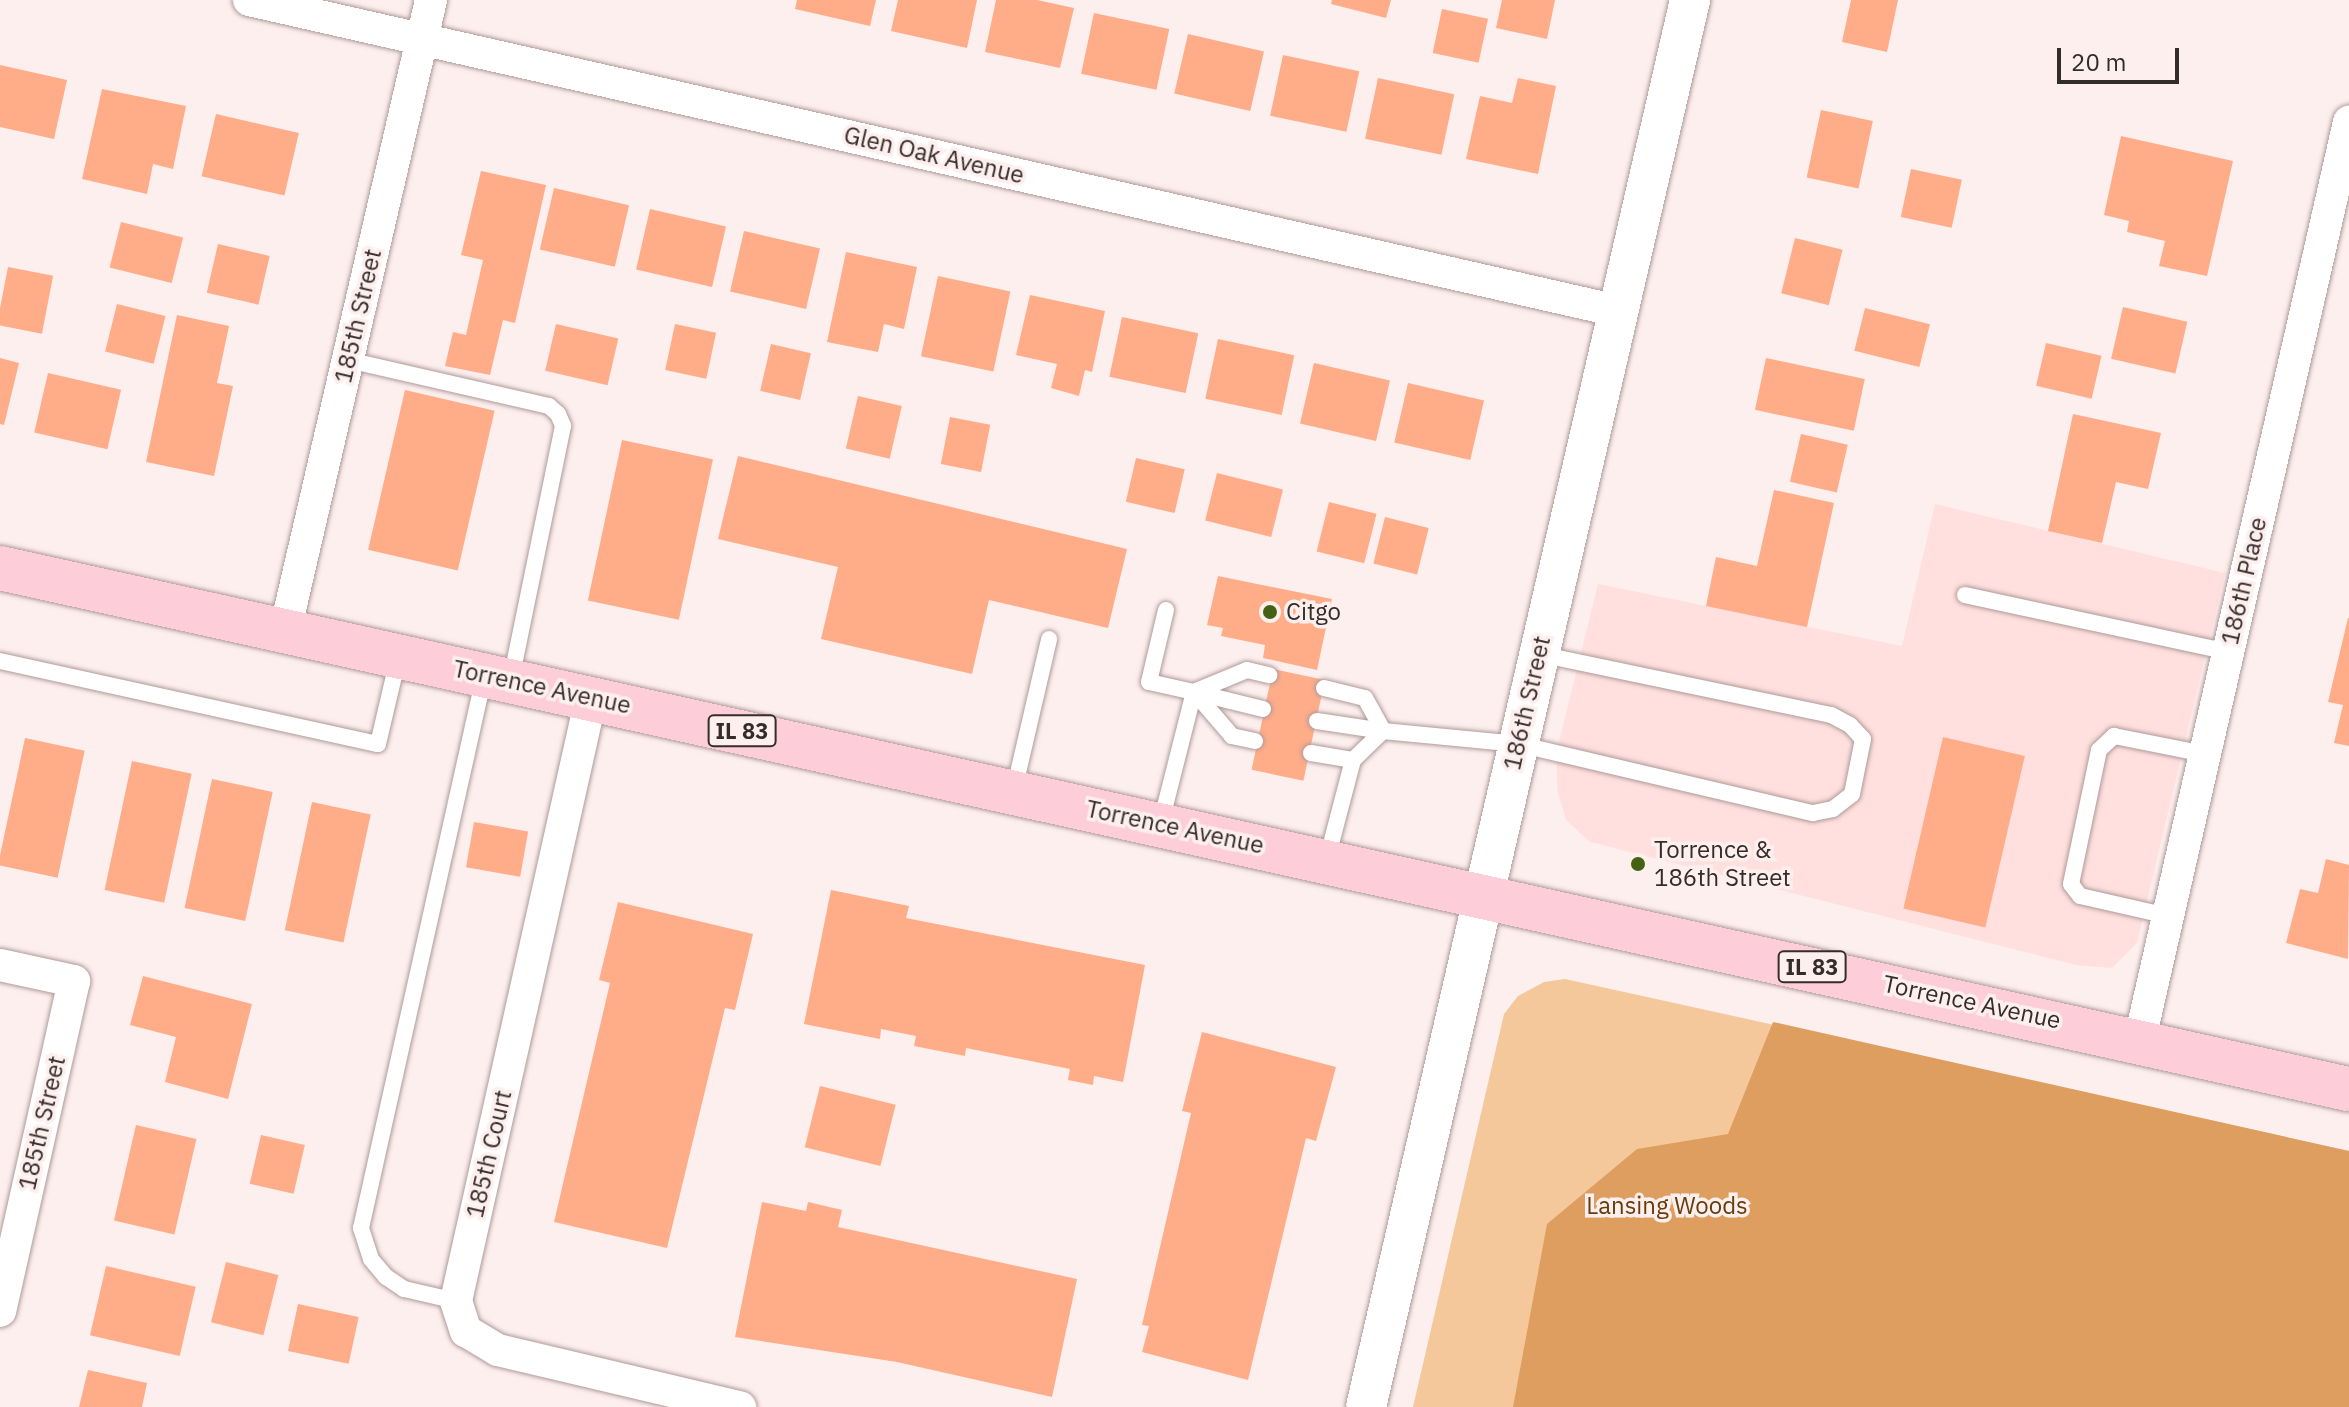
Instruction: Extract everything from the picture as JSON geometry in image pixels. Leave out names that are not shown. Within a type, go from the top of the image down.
[{"type":"main road","name":"Torrence Avenue","points":[[0,568],[2140,1039],[2349,1089]]},
{"type":"street","name":"Glen Oak Avenue","points":[[249,0],[1618,311]]},
{"type":"street","name":"185th Street","points":[[285,631],[431,0]]},
{"type":"street","name":"186th Street","points":[[1366,1407],[1690,0]]},
{"type":"street","name":"186th Place","points":[[2140,1039],[2349,122]]},
{"type":"street","name":"185th Court","points":[[456,1301],[591,698]]},
{"type":"street","name":"185th Street","points":[[0,965],[74,981],[0,1311]]},
{"type":"street","points":[[456,1301],[466,1331],[498,1350],[740,1407]]},
{"type":"lane","points":[[348,360],[549,406],[558,414],[563,426],[497,678],[361,1228],[371,1259],[386,1277],[404,1289],[456,1301]]},
{"type":"lane","points":[[1965,595],[2228,652]]},
{"type":"lane","points":[[1166,610],[1149,682],[1263,709]]},
{"type":"lane","points":[[1014,792],[1049,639]]},
{"type":"lane","points":[[1317,721],[1383,731],[1518,744],[1813,813],[1833,809],[1852,794],[1863,739],[1831,715],[1539,654]]},
{"type":"lane","points":[[0,661],[378,744],[399,656]]},
{"type":"lane","points":[[1194,692],[1247,670],[1269,675]]},
{"type":"lane","points":[[1324,688],[1365,698],[1383,731]]},
{"type":"lane","points":[[1194,692],[1232,736],[1255,741]]},
{"type":"lane","points":[[1161,824],[1194,692]]},
{"type":"lane","points":[[1327,861],[1353,760],[1383,731]]},
{"type":"lane","points":[[2168,916],[2080,896],[2071,884],[2099,750],[2114,736],[2205,754]]},
{"type":"lane","points":[[1311,753],[1353,760]]},
{"type":"shaded area","points":[[1935,504],[2225,573],[2137,943],[2112,968],[2076,965],[1590,842],[1566,820],[1557,789],[1557,750],[1598,584],[1902,646]]},
{"type":"green space","name":"Lansing Woods","points":[[1565,979],[2349,1151],[2349,1407],[1413,1407],[1504,1014],[1518,996],[1544,982]]},
{"type":"green space","name":"Lansing Woods","points":[[1773,1022],[2349,1151],[2349,1407],[1513,1407],[1547,1224],[1637,1149],[1728,1134]]},
{"type":"building","points":[[797,0],[876,0],[870,26],[795,9]]},
{"type":"building","points":[[898,0],[977,0],[967,48],[891,31]]},
{"type":"building","points":[[996,0],[1037,0],[1074,8],[1060,68],[985,52]]},
{"type":"building","points":[[1332,0],[1391,0],[1386,18],[1331,4]]},
{"type":"building","points":[[1502,0],[1555,0],[1547,39],[1496,28]]},
{"type":"building","points":[[1851,0],[1898,0],[1887,52],[1842,42]]},
{"type":"building","points":[[1442,9],[1488,19],[1479,63],[1433,53]]},
{"type":"building","points":[[1094,13],[1169,29],[1156,90],[1081,74]]},
{"type":"building","points":[[1188,34],[1264,52],[1250,111],[1174,93]]},
{"type":"building","points":[[1283,55],[1359,71],[1346,132],[1270,116]]},
{"type":"building","points":[[0,65],[67,80],[54,139],[0,127]]},
{"type":"building","points":[[1378,78],[1454,94],[1441,155],[1365,139]]},
{"type":"building","points":[[1518,78],[1556,86],[1538,174],[1466,159],[1480,96],[1512,103]]},
{"type":"building","points":[[102,89],[186,106],[173,169],[153,164],[147,194],[82,179]]},
{"type":"building","points":[[1821,110],[1873,121],[1858,189],[1807,177]]},
{"type":"building","points":[[216,114],[299,133],[284,195],[202,176]]},
{"type":"building","points":[[2121,136],[2233,161],[2207,276],[2159,266],[2165,241],[2127,232],[2129,221],[2104,215]]},
{"type":"building","points":[[1911,169],[1962,180],[1952,228],[1901,217]]},
{"type":"building","points":[[481,171],[546,185],[515,323],[503,320],[490,375],[445,366],[453,332],[466,335],[483,260],[461,255]]},
{"type":"building","points":[[554,188],[629,205],[615,267],[540,249]]},
{"type":"building","points":[[650,209],[726,227],[712,287],[636,269]]},
{"type":"building","points":[[121,222],[183,237],[172,283],[110,268]]},
{"type":"building","points":[[744,231],[820,249],[806,309],[730,291]]},
{"type":"building","points":[[1795,238],[1843,250],[1829,305],[1781,293]]},
{"type":"building","points":[[218,244],[270,256],[258,305],[207,293]]},
{"type":"building","points":[[846,252],[917,267],[904,329],[884,324],[878,352],[827,342]]},
{"type":"building","points":[[8,267],[53,276],[42,334],[0,326]]},
{"type":"building","points":[[938,276],[1010,291],[993,372],[921,356]]},
{"type":"building","points":[[1030,295],[1105,311],[1092,372],[1085,370],[1079,396],[1051,388],[1057,364],[1016,355]]},
{"type":"building","points":[[117,304],[166,316],[154,364],[105,352]]},
{"type":"building","points":[[2123,307],[2187,322],[2175,373],[2111,359]]},
{"type":"building","points":[[1865,308],[1930,324],[1919,367],[1854,351]]},
{"type":"building","points":[[177,315],[229,326],[217,383],[233,386],[214,476],[146,462]]},
{"type":"building","points":[[1122,317],[1198,333],[1186,393],[1109,377]]},
{"type":"building","points":[[556,324],[618,338],[608,385],[545,371]]},
{"type":"building","points":[[675,324],[716,333],[706,379],[665,370]]},
{"type":"building","points":[[1218,339],[1294,355],[1282,415],[1205,399]]},
{"type":"building","points":[[2046,343],[2102,356],[2092,399],[2036,386]]},
{"type":"building","points":[[771,344],[811,353],[800,400],[760,391]]},
{"type":"building","points":[[0,358],[19,363],[4,425],[0,424]]},
{"type":"building","points":[[1766,358],[1865,379],[1854,431],[1755,410]]},
{"type":"building","points":[[1314,363],[1390,381],[1376,441],[1300,423]]},
{"type":"building","points":[[48,373],[121,390],[107,449],[34,432]]},
{"type":"building","points":[[1408,383],[1484,401],[1470,460],[1394,442]]},
{"type":"building","points":[[405,390],[495,411],[458,570],[368,550]]},
{"type":"building","points":[[858,396],[902,406],[890,459],[846,449]]},
{"type":"building","points":[[2073,414],[2161,433],[2148,489],[2116,482],[2102,543],[2048,531]]},
{"type":"building","points":[[950,417],[990,425],[981,472],[941,464]]},
{"type":"building","points":[[1801,434],[1848,445],[1837,493],[1790,482]]},
{"type":"building","points":[[622,440],[713,459],[679,620],[588,600]]},
{"type":"building","points":[[738,456],[1127,549],[1108,628],[989,600],[972,674],[821,639],[838,567],[718,539]]},
{"type":"building","points":[[1136,458],[1185,469],[1175,513],[1126,502]]},
{"type":"building","points":[[1217,473],[1283,489],[1271,537],[1205,521]]},
{"type":"building","points":[[1774,490],[1834,503],[1807,627],[1706,606],[1716,557],[1757,566]]},
{"type":"building","points":[[1329,502],[1377,514],[1364,563],[1317,551]]},
{"type":"building","points":[[1385,517],[1429,528],[1417,574],[1373,564]]},
{"type":"building","name":"Citgo","points":[[1218,576],[1332,599],[1317,670],[1263,658],[1265,645],[1221,636],[1223,628],[1207,625]]},
{"type":"building","points":[[2348,618],[2349,746],[2334,743],[2343,705],[2328,702]]},
{"type":"building","name":"Citgo","points":[[1273,669],[1325,680],[1303,781],[1252,770]]},
{"type":"building","points":[[1943,737],[2025,756],[1985,927],[1903,908]]},
{"type":"building","points":[[25,738],[85,751],[58,878],[0,866]]},
{"type":"building","points":[[132,761],[192,774],[164,903],[105,890]]},
{"type":"building","points":[[212,779],[273,792],[245,921],[185,908]]},
{"type":"building","points":[[312,802],[371,814],[343,943],[285,930]]},
{"type":"building","points":[[474,822],[528,832],[520,877],[466,867]]},
{"type":"building","points":[[2326,859],[2349,865],[2348,959],[2286,943],[2300,889],[2318,893]]},
{"type":"building","points":[[831,890],[909,906],[906,918],[1145,965],[1123,1082],[1094,1076],[1093,1085],[1068,1080],[1070,1069],[966,1048],[965,1056],[914,1046],[916,1036],[881,1029],[880,1039],[804,1024]]},
{"type":"building","points":[[618,902],[753,934],[735,1010],[725,1008],[667,1248],[554,1222],[610,983],[599,980]]},
{"type":"building","points":[[143,976],[252,1004],[228,1099],[165,1082],[176,1037],[130,1025]]},
{"type":"building","points":[[1202,1032],[1336,1067],[1316,1141],[1306,1138],[1248,1380],[1142,1352],[1149,1326],[1142,1325],[1191,1113],[1182,1111]]},
{"type":"building","points":[[820,1086],[896,1105],[880,1166],[805,1147]]},
{"type":"building","points":[[136,1125],[196,1139],[174,1234],[114,1220]]},
{"type":"building","points":[[261,1135],[305,1145],[294,1194],[250,1184]]},
{"type":"building","points":[[762,1202],[806,1211],[808,1202],[842,1210],[838,1227],[1077,1279],[1052,1397],[897,1362],[735,1337]]},
{"type":"building","points":[[226,1262],[278,1275],[263,1335],[211,1322]]},
{"type":"building","points":[[106,1266],[196,1287],[180,1356],[90,1335]]},
{"type":"building","points":[[298,1304],[359,1317],[349,1364],[288,1351]]},
{"type":"building","points":[[88,1370],[147,1383],[142,1407],[79,1407]]},
{"type":"place","name":"Citgo","points":[[1270,612]]},
{"type":"place","name":"Torrence & 186th Street","points":[[1638,864]]}]
